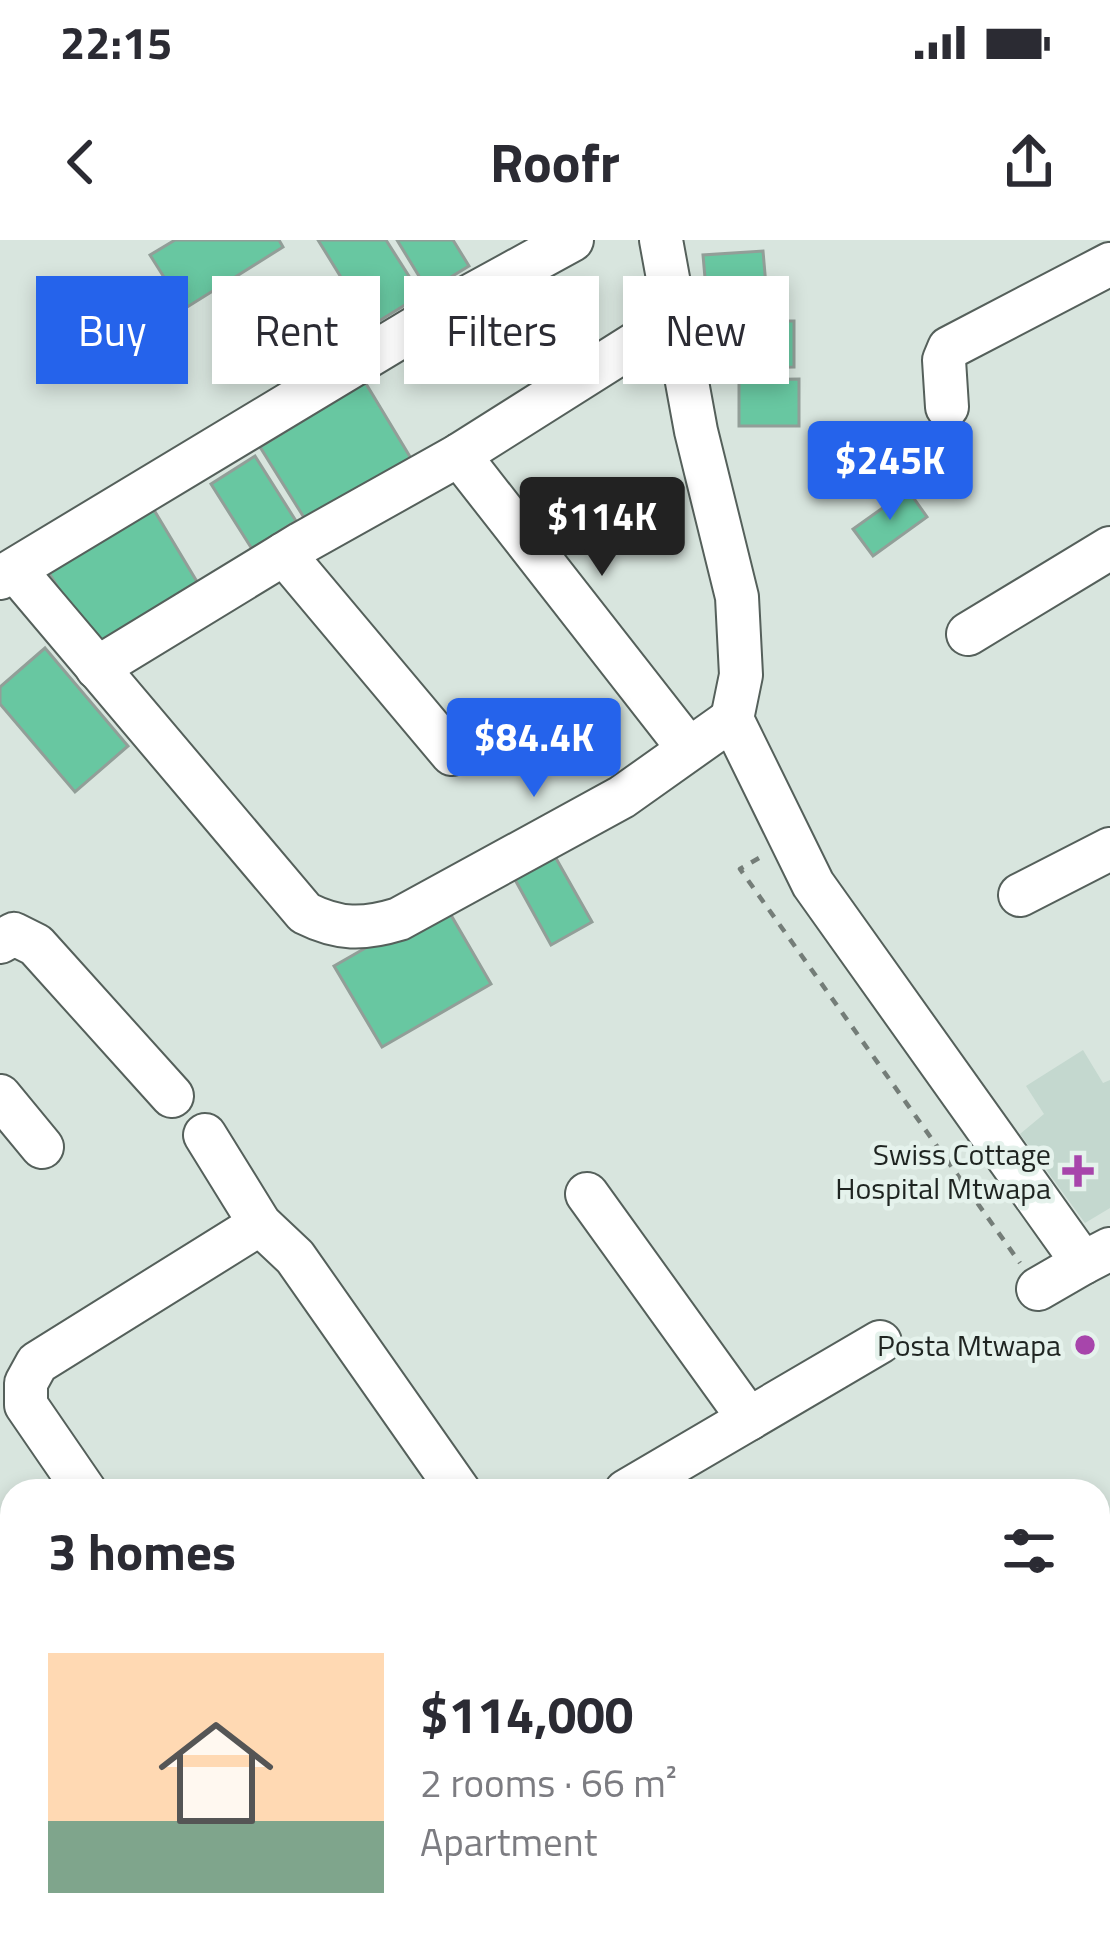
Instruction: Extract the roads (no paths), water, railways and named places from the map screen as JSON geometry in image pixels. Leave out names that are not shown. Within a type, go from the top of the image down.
[{"type":"street","points":[[572,240],[450,307],[8,574],[97,668],[305,913],[346,928],[369,928],[399,919],[622,797],[732,719]]},
{"type":"street","points":[[661,240],[668,276]]},
{"type":"street","points":[[947,407],[944,360],[949,348],[1110,264]]},
{"type":"street","points":[[97,668],[459,455],[623,350]]},
{"type":"street","points":[[688,384],[737,597],[741,675],[732,719],[813,884],[1096,1256],[1038,1289]]},
{"type":"street","points":[[459,455],[688,748]]},
{"type":"street","points":[[968,634],[1110,548]]},
{"type":"street","points":[[284,554],[452,754]]},
{"type":"street","points":[[1020,895],[1110,849]]},
{"type":"street","points":[[0,942],[14,934],[36,945],[172,1096]]},
{"type":"street","points":[[0,1096],[42,1147]]},
{"type":"street","points":[[206,1135],[260,1224],[295,1257],[451,1479]]},
{"type":"street","points":[[587,1194],[748,1419]]},
{"type":"street","points":[[77,1479],[26,1405],[26,1383],[37,1363],[260,1224]]},
{"type":"street","points":[[646,1479],[880,1342]]},
{"type":"place","name":"Swiss Cottage Hospital Mtwapa","points":[[1078,1171]]},
{"type":"place","name":"Posta Mtwapa","points":[[1085,1345]]}]
